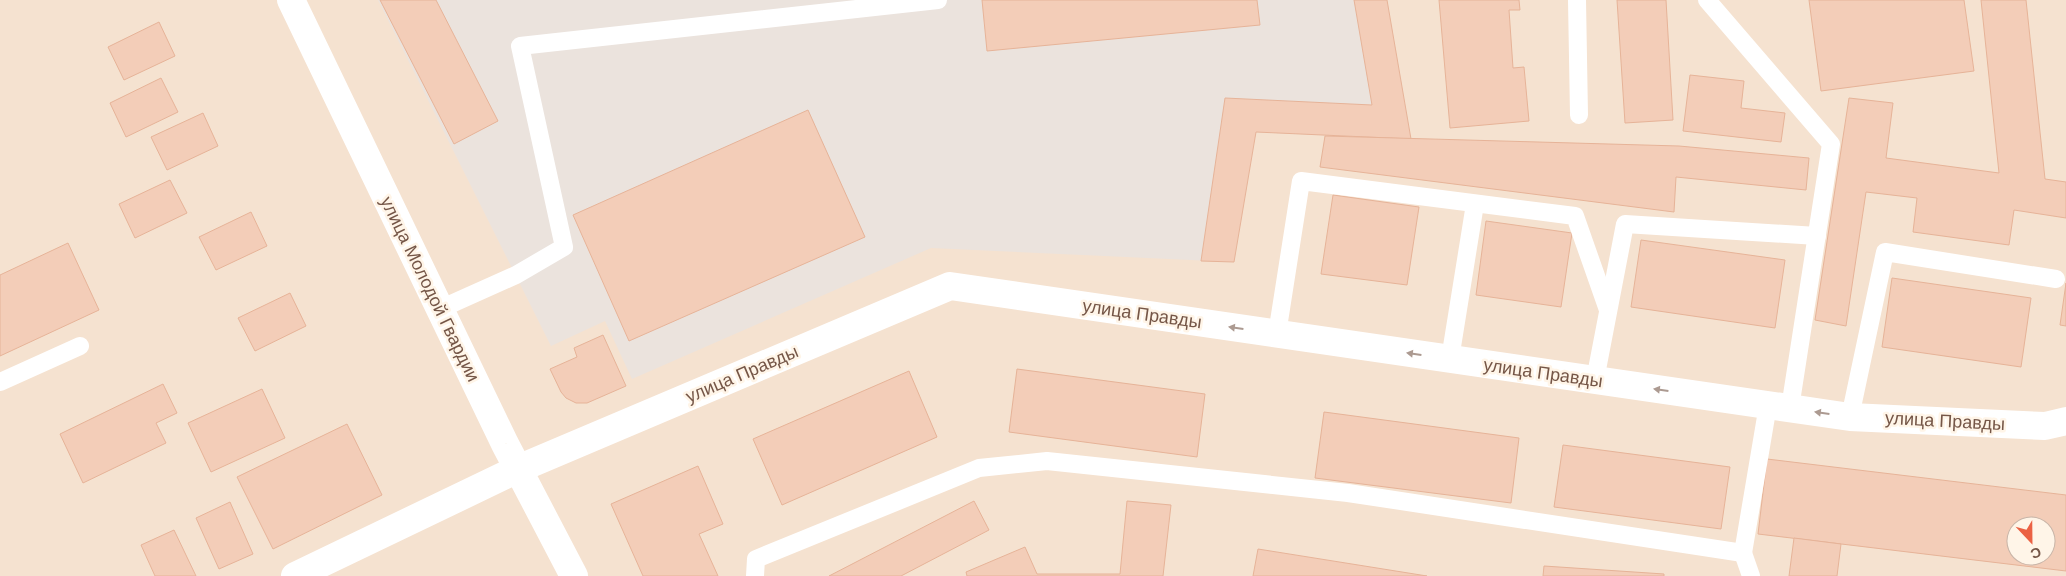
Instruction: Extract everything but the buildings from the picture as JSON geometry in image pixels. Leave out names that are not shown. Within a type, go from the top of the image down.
[{"type":"street","name":"улица Молодой Гвардии","points":[[291,0],[518,469],[574,576]]},
{"type":"street","name":"улица Правды","points":[[295,576],[518,469],[950,286],[1850,417],[2056,423]]},
{"type":"lane","points":[[440,309],[516,275],[564,246],[520,46],[938,0]]},
{"type":"lane","points":[[1577,0],[1579,115]]},
{"type":"lane","points":[[1707,0],[1831,144],[1817,236],[1779,407],[1743,553],[1751,576]]},
{"type":"lane","points":[[1276,334],[1301,181],[1575,216],[1608,310]]},
{"type":"lane","points":[[1450,359],[1475,204]]},
{"type":"lane","points":[[1595,380],[1625,224],[1817,236]]},
{"type":"lane","points":[[1850,417],[1885,252],[2056,279]]},
{"type":"lane","points":[[0,382],[80,346]]},
{"type":"lane","points":[[755,576],[756,559],[979,468],[1047,461],[1348,493],[1743,553]]},
{"type":"shaded area","points":[[0,0],[2066,0],[2066,576],[0,576]]},
{"type":"shaded area","points":[[378,0],[1387,0],[1411,139],[1256,132],[1234,262],[931,248],[632,379],[605,321],[551,346]]}]
